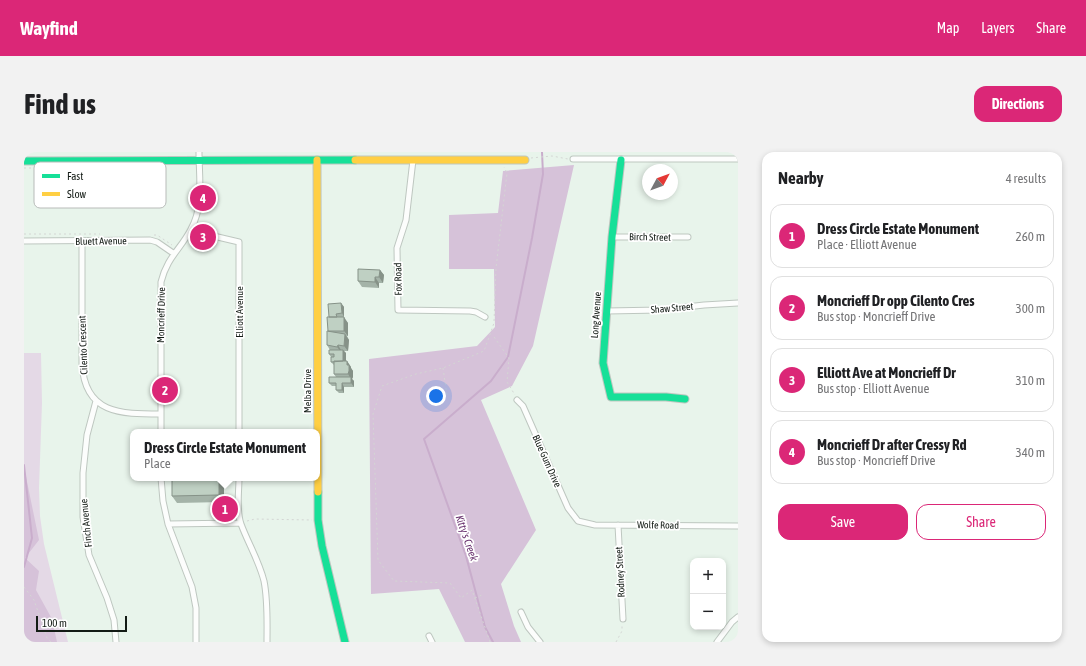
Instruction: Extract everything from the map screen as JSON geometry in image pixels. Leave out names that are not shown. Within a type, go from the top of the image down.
[{"type":"street","name":"Moncrieff Drive","points":[[161,429],[161,282],[165,268],[173,253],[191,229],[197,215],[199,202],[199,152]]},
{"type":"street","points":[[573,159],[738,159]]},
{"type":"street","name":"Melba Drive","points":[[317,160],[318,429]]},
{"type":"street","name":"Fox Road","points":[[413,160],[406,220],[397,248],[398,310],[470,311],[476,312],[485,317]]},
{"type":"street","points":[[24,161],[525,160]]},
{"type":"street","name":"Long Avenue","points":[[621,160],[612,237],[602,363],[611,398],[666,397],[685,399]]},
{"type":"street","name":"Elliott Avenue","points":[[191,229],[239,242],[239,429]]},
{"type":"street","name":"Birch Street","points":[[612,237],[688,238]]},
{"type":"street","name":"Bluett Avenue","points":[[24,241],[82,242],[150,240],[157,242],[173,253]]},
{"type":"street","name":"Cilento Crescent","points":[[82,242],[83,376],[87,387],[96,401]]},
{"type":"street","name":"Shaw Street","points":[[607,311],[660,310],[738,303]]},
{"type":"street","name":"Blue Gum Drive","points":[[518,400],[523,406],[568,508],[578,521]]},
{"type":"street","points":[[96,401],[109,409],[121,413],[161,414]]},
{"type":"street","name":"Finch Avenue","points":[[96,401],[88,436],[83,473],[83,517],[89,555],[107,598],[114,620],[116,642]]},
{"type":"street","points":[[161,481],[163,501],[168,524],[192,587],[196,608],[196,642]]},
{"type":"street","points":[[239,481],[240,523],[258,563],[264,582],[267,605],[267,642]]},
{"type":"street","name":"Melba Drive","points":[[318,481],[318,520],[322,546],[345,642]]},
{"type":"street","name":"Wolfe Road","points":[[578,521],[595,525],[738,526]]},
{"type":"street","points":[[168,524],[240,523]]},
{"type":"street","name":"Rodney Street","points":[[618,525],[623,619]]},
{"type":"street","points":[[521,612],[528,627],[540,642]]},
{"type":"street","points":[[717,642],[732,622],[738,617]]},
{"type":"street","points":[[429,636],[432,642]]},
{"type":"path","points":[[537,157],[552,156],[573,159]]},
{"type":"path","points":[[490,642],[472,590],[462,598],[450,583],[394,581],[378,560],[373,414],[382,386],[416,374],[443,368],[484,352],[494,322],[496,268],[506,173],[501,160]]},
{"type":"path","points":[[494,336],[509,358],[507,382],[518,400]]},
{"type":"path","points":[[443,368],[447,395]]},
{"type":"path","points":[[240,523],[255,519],[318,520]]},
{"type":"path","points":[[24,587],[34,600],[44,632],[51,642]]},
{"type":"path","points":[[474,598],[482,595]]},
{"type":"path","points":[[616,642],[622,631],[623,619]]},
{"type":"shaded area","points":[[574,165],[533,346],[512,386],[481,400],[536,530],[501,584],[514,626],[521,642],[465,642],[439,589],[371,594],[369,359],[477,346],[495,327],[494,269],[449,269],[449,215],[498,213],[503,171]]},
{"type":"shaded area","points":[[24,353],[41,353],[42,403],[39,488],[40,516],[44,544],[68,642],[24,642]]},
{"type":"shaded area","points":[[24,467],[39,540],[25,558],[39,571],[36,590],[52,619],[57,642],[24,642]]},
{"type":"building","points":[[358,269],[380,270],[379,277],[375,277],[375,282],[358,281]]},
{"type":"building","points":[[341,303],[342,313],[336,314],[337,317],[329,317],[328,304]]},
{"type":"building","points":[[327,317],[344,317],[344,331],[328,331]]},
{"type":"building","points":[[327,331],[345,334],[344,346],[338,345],[337,347],[327,345]]},
{"type":"building","points":[[329,350],[343,350],[343,361],[331,362],[331,357],[334,357],[334,354],[329,354]]},
{"type":"building","points":[[334,361],[347,361],[347,365],[349,365],[348,374],[334,374]]},
{"type":"building","points":[[329,377],[351,377],[351,383],[342,383],[342,390],[336,390],[336,383],[329,383]]},
{"type":"building","points":[[172,481],[219,481],[219,495],[172,496]]},
{"type":"waterway","name":"Kitty's Creek","points":[[493,642],[485,627],[466,556],[424,439],[491,381],[508,357],[532,238],[543,174],[542,152]]},
{"type":"waterway","points":[[24,465],[32,538],[24,567]]},
{"type":"traffic: fast","points":[[24,161],[355,160]]},
{"type":"traffic: fast","points":[[621,160],[612,237],[603,363],[611,397],[666,397],[685,399]]},
{"type":"traffic: fast","points":[[318,492],[318,520],[322,546],[345,642]]},
{"type":"traffic: slow","points":[[317,160],[318,429]]},
{"type":"traffic: slow","points":[[355,160],[525,160]]},
{"type":"traffic: slow","points":[[318,481],[318,492]]},
{"type":"place","name":"Moncrieff Dr after Cressy Rd","points":[[203,198]]},
{"type":"place","name":"Elliott Ave at Moncrieff Dr","points":[[203,237]]},
{"type":"place","name":"Moncrieff Dr opp Cilento Cres","points":[[165,390]]},
{"type":"place","name":"Dress Circle Estate Monument","points":[[225,509]]}]
